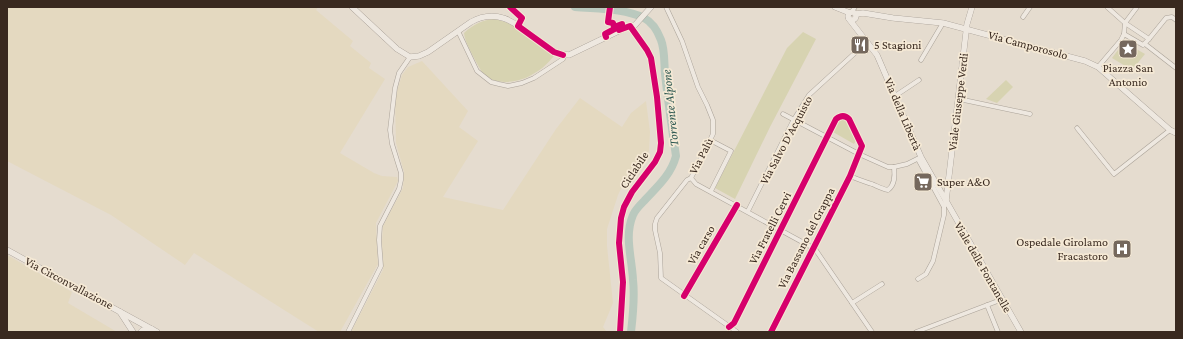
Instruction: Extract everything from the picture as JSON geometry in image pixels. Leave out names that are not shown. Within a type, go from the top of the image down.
[{"type":"street","points":[[352,7],[397,49],[410,57],[428,52],[471,22],[482,17],[495,16],[501,17],[527,32],[554,52],[569,55],[578,52],[619,30],[635,24],[650,8]]},
{"type":"street","name":"Via Palù","points":[[666,7],[682,41],[698,87],[711,112],[713,125],[710,140],[691,178],[687,180],[662,211],[655,224],[661,257],[660,278],[684,296]]},
{"type":"street","name":"Via Camporosolo","points":[[835,7],[851,15],[864,13],[893,18],[943,23],[1085,61],[1098,67],[1170,130],[1176,133]]},
{"type":"street","points":[[851,15],[855,7]]},
{"type":"street","name":"Viale Giuseppe Verdi","points":[[945,204],[967,29],[972,7]]},
{"type":"street","points":[[1023,16],[1030,7]]},
{"type":"street","points":[[1107,7],[1125,23],[1149,39]]},
{"type":"street","points":[[1098,67],[1124,34],[1125,23],[1137,7]]},
{"type":"street","name":"Via della Libertà","points":[[851,15],[857,30],[877,55],[920,158],[935,181],[945,204]]},
{"type":"street","points":[[1145,44],[1166,18],[1172,17],[1176,20]]},
{"type":"street","points":[[921,60],[943,23]]},
{"type":"street","points":[[458,32],[477,71],[491,82],[498,84],[508,86],[522,83],[534,78],[564,59],[563,55]]},
{"type":"street","points":[[1124,34],[1140,44],[1145,44],[1176,68]]},
{"type":"street","name":"Via Salvo D'Acquisto","points":[[748,211],[809,95],[868,43]]},
{"type":"street","points":[[348,332],[381,266],[379,240],[380,226],[400,189],[401,173],[392,144],[390,130],[395,88],[399,73],[410,57]]},
{"type":"street","points":[[895,96],[919,80]]},
{"type":"street","points":[[959,99],[1030,114]]},
{"type":"street","points":[[783,114],[828,136],[859,154],[888,166],[894,167],[907,164],[920,158],[938,189]]},
{"type":"street","name":"Via Fratelli Cervi","points":[[729,327],[734,323],[782,230],[836,119],[846,116],[849,119],[862,144],[859,154]]},
{"type":"street","points":[[1077,128],[1114,174],[1170,130]]},
{"type":"street","points":[[710,140],[731,151],[711,192]]},
{"type":"street","name":"Via Bassano del Grappa","points":[[770,332],[850,176],[859,154]]},
{"type":"street","points":[[850,176],[863,183],[870,184],[883,190],[888,190],[892,187],[894,181],[894,167]]},
{"type":"street","name":"Viale Giuseppe Verdi","points":[[938,189],[949,175]]},
{"type":"street","points":[[691,178],[696,184],[813,247],[872,332]]},
{"type":"street","points":[[935,181],[943,183]]},
{"type":"street","points":[[918,279],[926,274],[933,261],[944,215],[945,204]]},
{"type":"street","name":"Viale delle Fontanelle","points":[[945,204],[1003,299],[1021,332]]},
{"type":"street","name":"Via carso","points":[[684,296],[737,205]]},
{"type":"street","name":"Via Circonvallazione","points":[[7,250],[155,330]]},
{"type":"street","points":[[852,303],[882,284]]},
{"type":"street","points":[[684,296],[737,332]]},
{"type":"street","points":[[916,332],[1003,299]]},
{"type":"street","points":[[987,305],[998,332]]},
{"type":"street","points":[[119,310],[133,332]]},
{"type":"street","points":[[141,332],[143,330],[155,330]]},
{"type":"shaded area","points":[[7,7],[318,7],[316,10],[353,41],[350,46],[371,63],[369,68],[385,79],[340,153],[374,173],[382,176],[397,177],[398,181],[376,223],[378,264],[340,332],[319,332],[194,253],[185,265],[111,215],[7,161]]},
{"type":"shaded area","points":[[495,19],[503,21],[519,29],[554,54],[554,56],[539,70],[528,77],[516,81],[497,81],[486,76],[480,69],[473,56],[466,42],[464,33],[478,23]]},
{"type":"shaded area","points":[[803,32],[816,39],[770,127],[735,199],[715,188],[787,48]]},
{"type":"shaded area","points":[[1124,42],[1145,54],[1132,70],[1112,58]]},
{"type":"shaded area","points":[[422,61],[468,111],[459,127],[478,141],[443,197],[503,210],[556,129],[580,98],[622,127],[631,113],[646,101],[650,132],[649,151],[644,160],[626,178],[618,195],[607,229],[607,246],[613,303],[603,327],[607,332],[351,332],[383,270],[383,226],[403,188],[404,172],[396,143],[395,97],[402,75],[408,67]]},
{"type":"shaded area","points":[[1006,80],[1013,87],[997,103],[986,99]]},
{"type":"shaded area","points":[[840,118],[846,118],[857,139],[854,144],[833,132]]},
{"type":"shaded area","points":[[7,255],[72,292],[68,303],[117,332],[7,332]]},
{"type":"waterway","name":"Torrente Alpone","points":[[575,7],[628,12],[644,18],[650,22],[656,31],[663,48],[666,84],[676,156],[667,175],[659,186],[636,209],[630,223],[629,247],[634,293],[631,332]]},
{"type":"cycle path","points":[[510,7],[522,18],[518,26],[554,52],[563,55]]},
{"type":"cycle path","points":[[606,37],[605,34],[622,25],[614,27],[613,23],[608,22],[610,7]]},
{"type":"cycle path","name":"Ciclabile","points":[[619,30],[630,26],[651,58],[657,97],[661,143],[660,152],[655,162],[632,192],[624,207],[621,218],[619,243],[623,282],[620,332]]},
{"type":"cycle path","points":[[729,327],[734,323],[836,119],[844,116],[849,119],[862,146],[850,176],[771,332]]},
{"type":"cycle path","points":[[684,296],[737,205]]},
{"type":"place","name":"5 Stagioni","points":[[860,45]]},
{"type":"place","name":"Piazza San Antonio","points":[[1128,49]]},
{"type":"place","name":"Super A&O","points":[[923,182]]},
{"type":"place","name":"Ospedale Girolamo Fracastoro","points":[[1122,249]]}]
